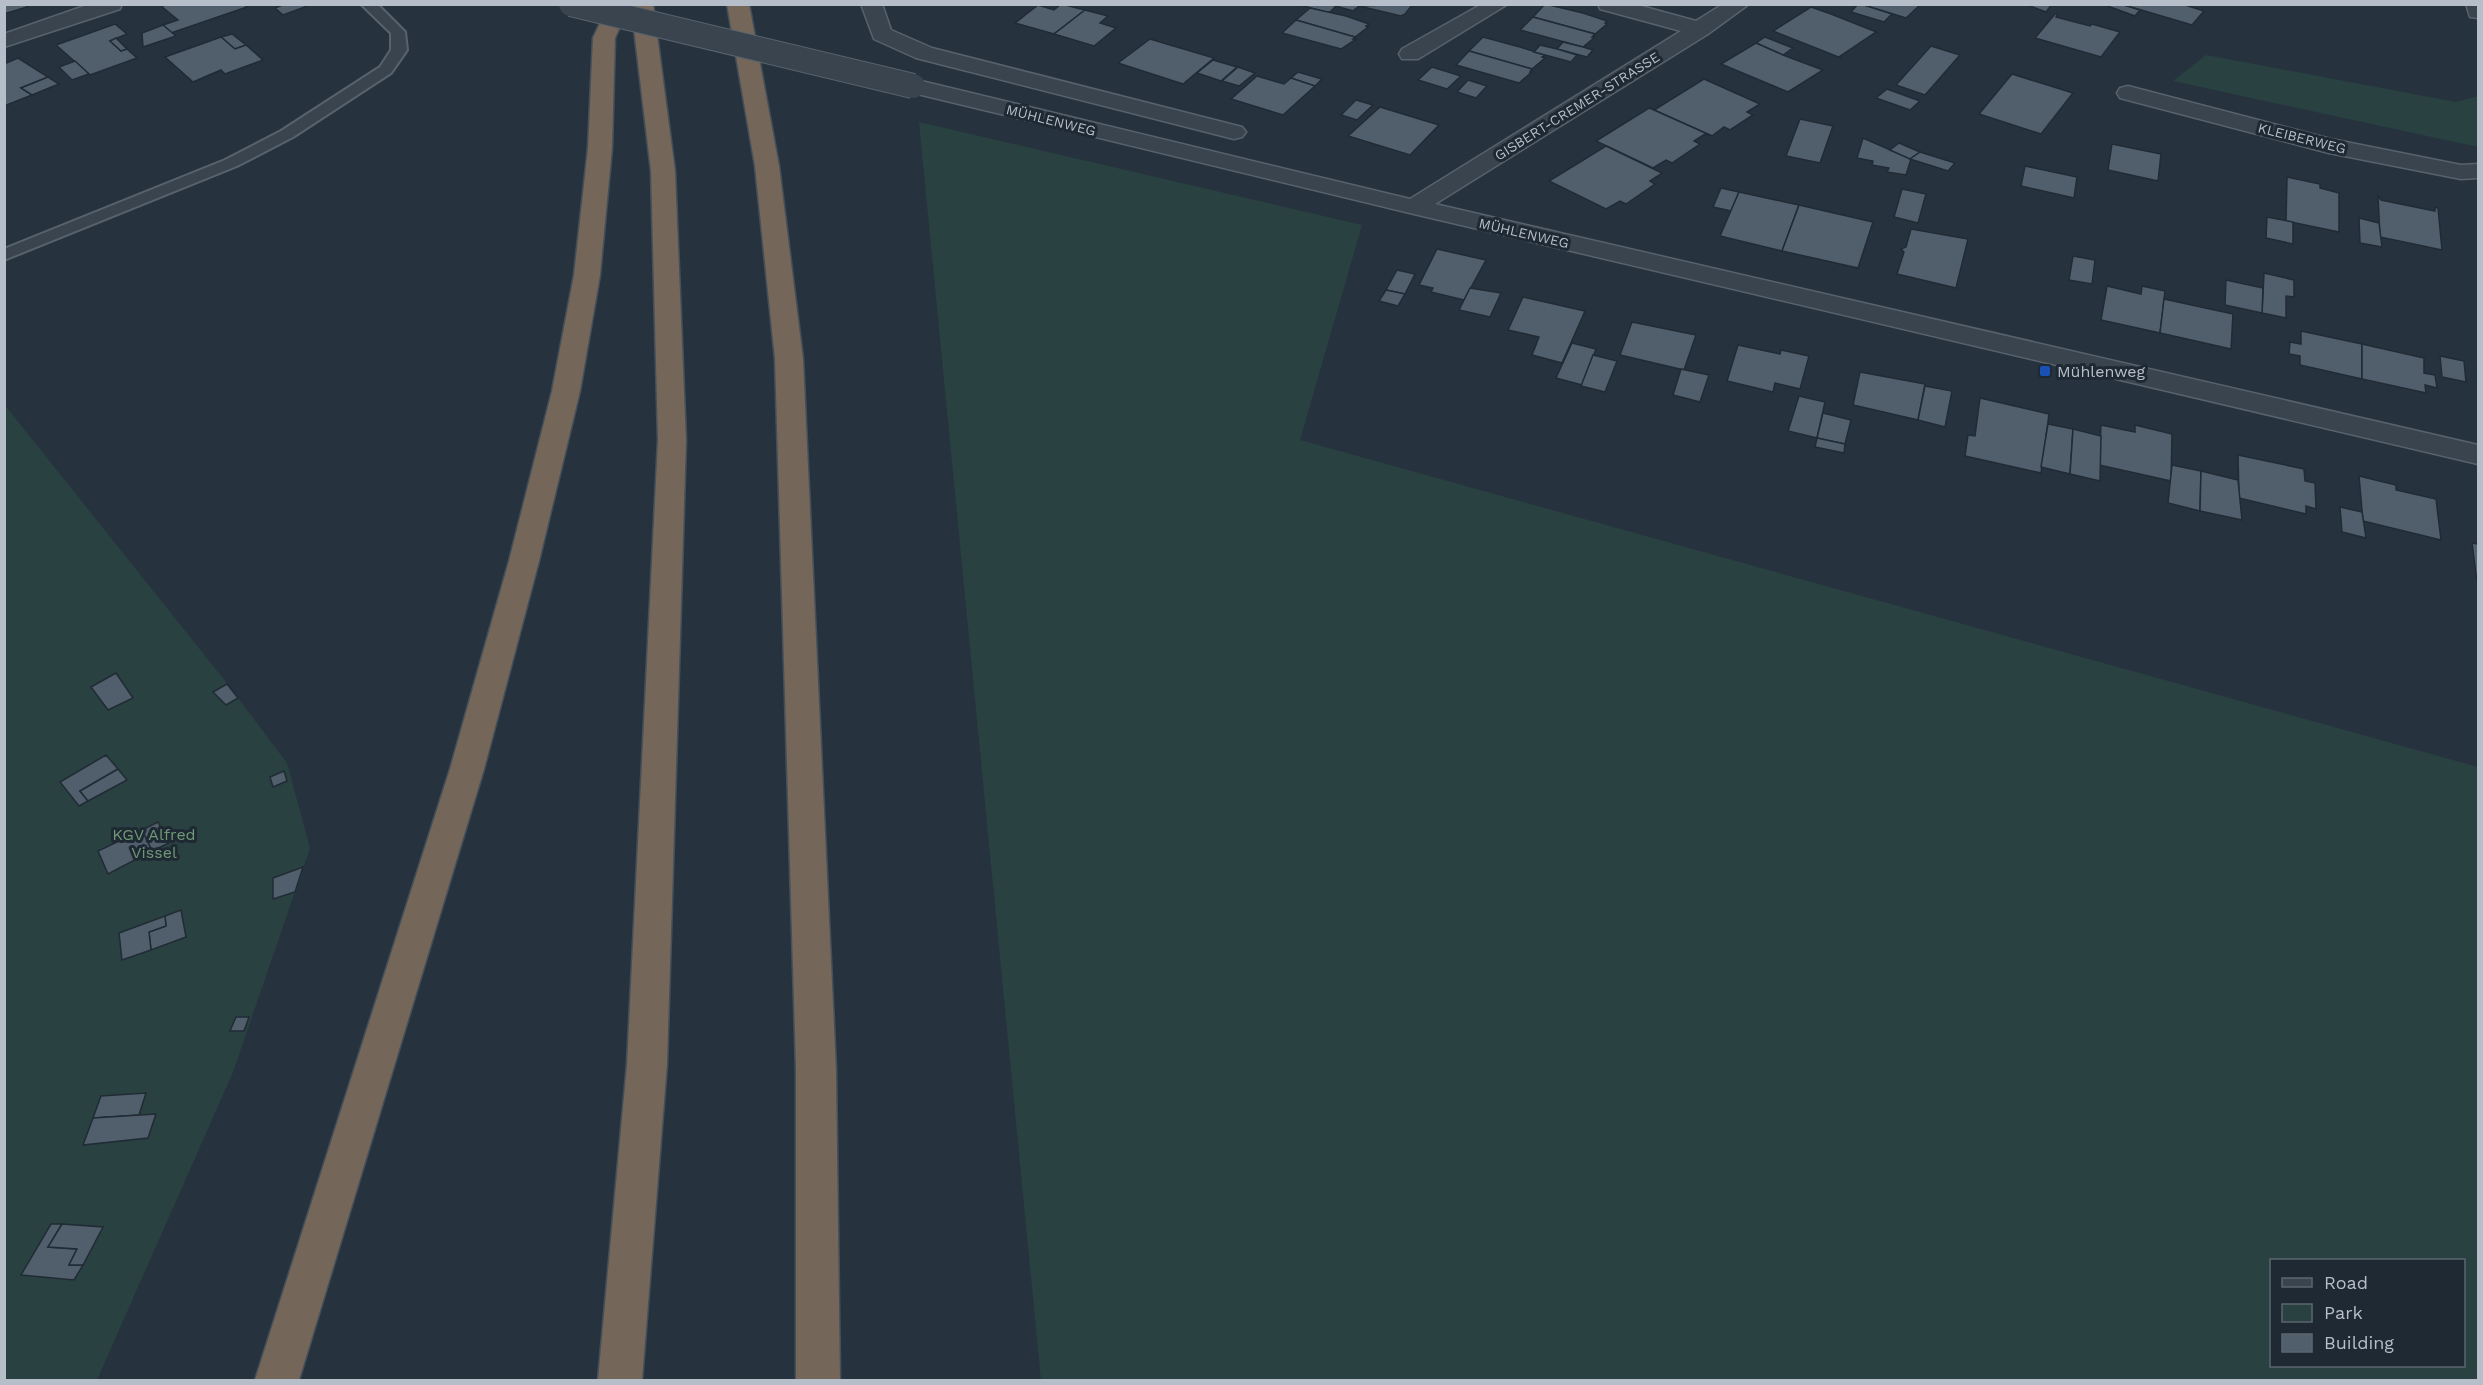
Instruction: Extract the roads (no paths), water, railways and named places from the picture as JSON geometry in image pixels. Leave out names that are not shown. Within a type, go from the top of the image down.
[{"type":"highway","points":[[277,1380],[467,769],[530,539],[566,391],[587,275],[600,148],[604,38],[620,4]]},
{"type":"highway","points":[[620,1380],[647,1064],[672,440],[663,171],[642,4]]},
{"type":"highway","points":[[738,4],[767,166],[789,359],[816,1069],[818,1380]]},
{"type":"street","points":[[4,41],[112,4]]},
{"type":"street","name":"MÜHLENWEG","points":[[571,4],[1414,207],[2478,455]]},
{"type":"street","points":[[871,4],[882,34],[924,53],[1234,132]]},
{"type":"street","points":[[1410,54],[1498,4]]},
{"type":"street","points":[[1608,4],[1700,28]]},
{"type":"street","name":"GISBERT-CREMER-STRASSE","points":[[1414,207],[1739,4]]},
{"type":"street","points":[[2477,4],[2478,12]]},
{"type":"street","name":"KLEIBERWEG","points":[[2128,93],[2329,146],[2461,172],[2478,171]]},
{"type":"lane","points":[[4,255],[231,163],[287,134],[386,70],[399,50],[398,32],[368,4]]},
{"type":"place","name":"Mühlenweg","points":[[2045,371]]},
{"type":"park label","name":"KGV Alfred Vissel","points":[[154,843]]}]
